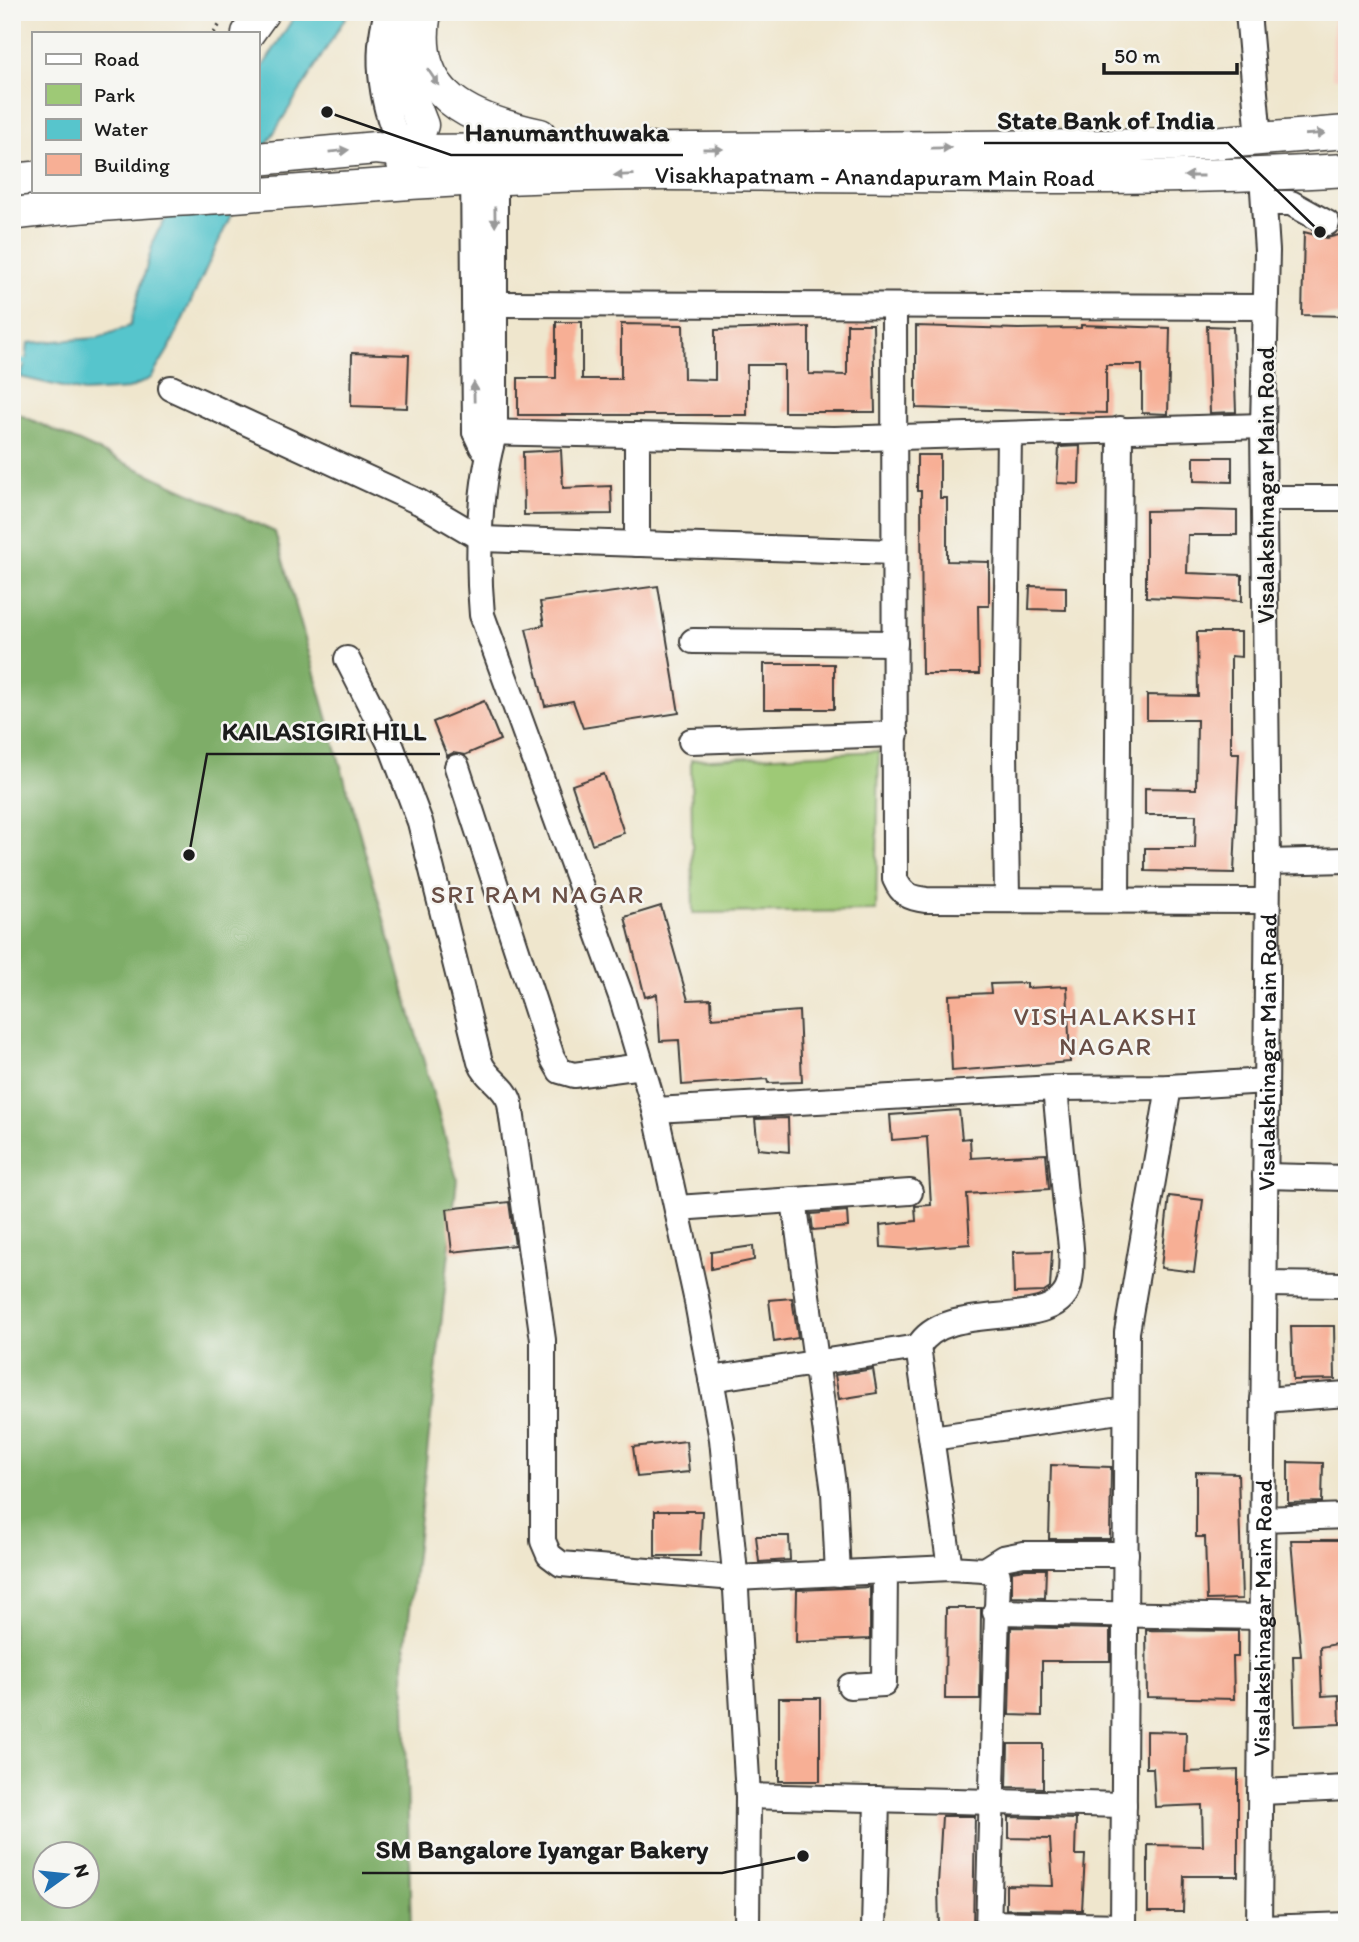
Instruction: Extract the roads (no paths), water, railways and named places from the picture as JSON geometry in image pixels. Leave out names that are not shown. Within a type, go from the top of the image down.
[{"type":"main road","points":[[247,32],[263,12]]},
{"type":"main road","points":[[406,13],[421,35],[425,66],[444,95],[469,113],[499,126],[598,149]]},
{"type":"main road","points":[[402,182],[404,151],[416,139],[422,125],[406,83],[403,53],[406,13]]},
{"type":"main road","name":"Visakhapatnam - Anandapuram Main Road","points":[[12,214],[402,182],[484,164],[598,149],[1106,146],[1347,132]]},
{"type":"main road","name":"Visakhapatnam - Anandapuram Main Road","points":[[264,158],[376,148],[484,164],[666,174],[1009,177],[1263,189],[1347,170]]},
{"type":"main road","points":[[12,180],[32,178]]},
{"type":"street","points":[[243,12],[246,32]]},
{"type":"street","points":[[257,32],[277,12]]},
{"type":"street","points":[[1248,12],[1259,139]]},
{"type":"street","points":[[484,164],[496,304],[485,432]]},
{"type":"street","points":[[484,164],[487,457],[479,578],[482,615],[581,882],[642,1066],[677,1208],[722,1439],[735,1578],[748,1796],[747,1930]]},
{"type":"street","points":[[1263,189],[1327,223]]},
{"type":"street","name":"Visalakshinagar Main Road","points":[[1259,1929],[1268,901],[1263,426],[1267,251],[1263,189]]},
{"type":"street","points":[[496,304],[1264,307]]},
{"type":"street","points":[[894,306],[895,879],[900,892],[912,898],[926,900],[1007,898],[1268,901]]},
{"type":"street","points":[[171,388],[419,502],[482,539],[894,552]]},
{"type":"street","points":[[485,432],[893,437],[1263,426]]},
{"type":"street","points":[[1117,899],[1120,429]]},
{"type":"street","points":[[1007,898],[1005,751],[1009,434]]},
{"type":"street","points":[[637,435],[637,544]]},
{"type":"street","points":[[1264,498],[1347,498]]},
{"type":"street","points":[[693,641],[895,643]]},
{"type":"street","points":[[347,659],[392,748],[420,822],[480,1062],[487,1076],[508,1094],[543,1340],[543,1541],[549,1555],[561,1564],[735,1578],[950,1569],[984,1570],[998,1575],[1000,1585],[995,1612],[989,1802],[988,1926],[1123,1928],[1127,1332],[1169,1087]]},
{"type":"street","points":[[691,741],[896,734]]},
{"type":"street","points":[[457,767],[552,1057],[560,1071],[574,1075],[642,1066]]},
{"type":"street","points":[[1268,862],[1347,860]]},
{"type":"street","points":[[655,1110],[1055,1088],[1169,1087],[1266,1081]]},
{"type":"street","points":[[950,1569],[918,1347],[925,1335],[948,1322],[1041,1310],[1062,1299],[1070,1283],[1071,1253],[1055,1088]]},
{"type":"street","points":[[1265,1175],[1347,1178]]},
{"type":"street","points":[[677,1208],[911,1192]]},
{"type":"street","points":[[794,1200],[814,1363],[834,1492],[838,1574]]},
{"type":"street","points":[[1264,1284],[1347,1285]]},
{"type":"street","points":[[711,1380],[918,1347]]},
{"type":"street","points":[[1263,1400],[1347,1394]]},
{"type":"street","points":[[932,1438],[1126,1410]]},
{"type":"street","points":[[1262,1519],[1347,1516]]},
{"type":"street","points":[[984,1570],[1003,1558],[1023,1554],[1126,1554]]},
{"type":"street","points":[[850,1686],[884,1684],[885,1572]]},
{"type":"street","points":[[995,1612],[1262,1617]]},
{"type":"street","points":[[1261,1792],[1347,1788]]},
{"type":"street","points":[[748,1796],[1124,1805]]},
{"type":"street","points":[[874,1930],[877,1799]]},
{"type":"street","points":[[1259,1929],[1347,1925]]},
{"type":"water","points":[[297,12],[349,12],[259,157],[259,73]]},
{"type":"water","points":[[183,192],[242,192],[170,347],[151,378],[129,389],[84,392],[20,377],[26,362],[28,343],[97,338],[130,326],[155,236]]},
{"type":"waterway","points":[[12,360],[32,362]]},
{"type":"place","name":"Hanumanthuwaka","points":[[327,112]]},
{"type":"place","name":"State Bank of India","points":[[1320,232]]},
{"type":"place","name":"KAILASIGIRI HILL","points":[[189,855]]},
{"type":"place","name":"SM Bangalore Iyangar Bakery","points":[[803,1856]]},
{"type":"district","name":"SRI RAM NAGAR","points":[[538,894]]},
{"type":"district","name":"VISHALAKSHI NAGAR","points":[[1106,1031]]}]
